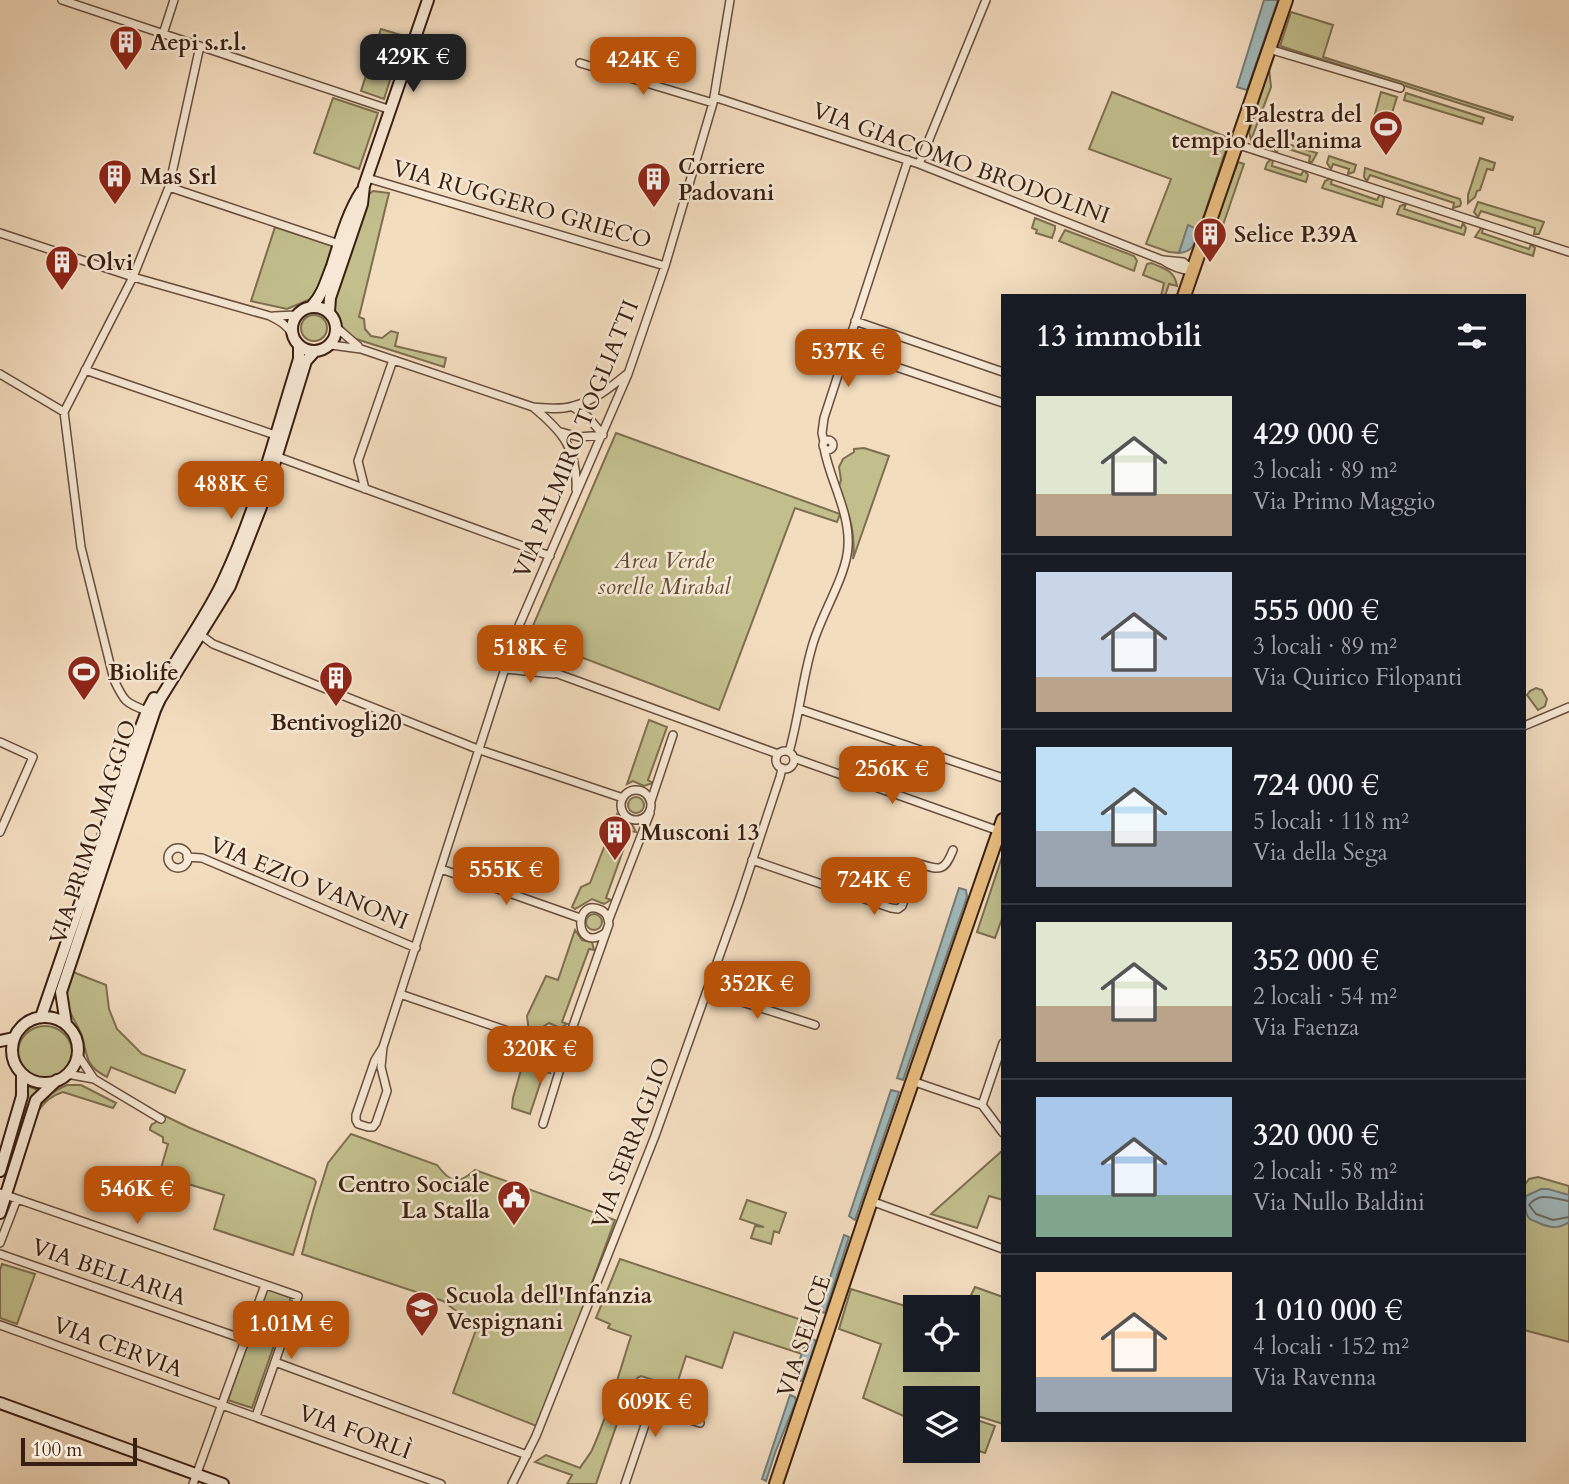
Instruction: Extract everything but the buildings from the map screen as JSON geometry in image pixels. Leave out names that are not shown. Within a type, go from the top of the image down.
[{"type":"main road","points":[[1184,294],[1189,269],[1286,0]]},
{"type":"main road","name":"VIA SELICE","points":[[776,1484],[1001,825]]},
{"type":"street","points":[[62,0],[391,110]]},
{"type":"street","points":[[163,34],[174,0]]},
{"type":"street","points":[[329,312],[330,298],[362,204],[366,182],[428,0]]},
{"type":"street","name":"VIA PALMIRO TOGLIATTI","points":[[383,1047],[375,1060],[356,1115],[358,1124],[368,1127],[376,1124],[387,1091],[381,1068],[383,1047],[519,628],[628,374],[665,266],[714,100],[730,0]]},
{"type":"street","points":[[919,164],[986,0]]},
{"type":"street","points":[[147,711],[122,698],[114,680],[81,547],[64,412],[133,277],[169,187],[200,46]]},
{"type":"street","points":[[1269,49],[1400,88]]},
{"type":"street","name":"VIA GIACOMO BRODOLINI","points":[[580,63],[714,100],[908,160],[1162,260],[1173,267],[1189,269]]},
{"type":"street","points":[[1236,144],[1569,252]]},
{"type":"street","points":[[778,754],[776,762],[782,768],[792,766],[791,755],[811,649],[819,623],[842,573],[848,548],[846,521],[828,469],[823,423],[908,160]]},
{"type":"street","points":[[293,335],[292,328],[297,315],[312,306],[321,296],[354,203],[366,182]]},
{"type":"street","name":"VIA RUGGERO GRIECO","points":[[366,182],[665,266]]},
{"type":"street","points":[[169,187],[339,244]]},
{"type":"street","points":[[0,233],[133,277],[270,316],[289,328],[299,345],[309,351],[320,351],[331,345],[337,328]]},
{"type":"street","points":[[312,306],[324,308],[329,312],[337,328],[361,349]]},
{"type":"street","points":[[270,316],[297,315]]},
{"type":"street","points":[[855,321],[1001,371]]},
{"type":"street","name":"VIA PRIMO MAGGIO","points":[[41,1017],[147,711],[225,578],[241,541],[299,359],[299,345]]},
{"type":"street","points":[[331,345],[361,349],[533,407],[573,407],[598,396],[628,374]]},
{"type":"street","points":[[845,350],[1001,402]]},
{"type":"street","name":"VIA PRIMO MAGGIO","points":[[78,1055],[73,1033],[66,1024],[61,992],[155,710],[235,575],[278,457],[306,361],[315,351]]},
{"type":"street","points":[[365,489],[358,461],[393,360]]},
{"type":"street","points":[[85,370],[275,435]]},
{"type":"street","points":[[0,374],[64,412]]},
{"type":"street","points":[[533,407],[561,432],[570,448],[576,467],[576,495]]},
{"type":"street","points":[[573,407],[588,417],[603,435]]},
{"type":"street","points":[[561,432],[579,438],[603,435]]},
{"type":"street","points":[[278,457],[550,556]]},
{"type":"street","points":[[201,635],[213,644],[480,750],[623,798]]},
{"type":"street","points":[[513,647],[558,674],[778,754],[784,751],[1001,825]]},
{"type":"street","points":[[505,669],[558,674]]},
{"type":"street","points":[[1526,725],[1569,707]]},
{"type":"street","points":[[799,709],[1001,777]]},
{"type":"street","points":[[543,1124],[567,1043],[608,929],[609,919],[650,813],[651,801],[673,734]]},
{"type":"street","points":[[0,742],[33,757],[0,832]]},
{"type":"street","name":"VIA SERRAGLIO","points":[[512,1484],[527,1455],[655,1136],[782,768]]},
{"type":"street","points":[[650,813],[642,819],[632,820],[622,808],[623,798],[631,791],[645,793],[651,801]]},
{"type":"street","points":[[752,860],[898,909],[902,906],[917,863],[933,868],[944,867],[953,850]]},
{"type":"street","name":"VIA EZIO VANONI","points":[[187,857],[202,858],[416,948]]},
{"type":"street","points":[[441,869],[580,918]]},
{"type":"street","points":[[605,933],[596,937],[587,936],[580,928],[580,918],[586,911],[595,908],[604,911],[609,919]]},
{"type":"street","points":[[707,991],[815,1025]]},
{"type":"street","points":[[400,994],[537,1041]]},
{"type":"street","points":[[66,1024],[50,1017],[41,1017],[24,1024],[14,1038],[12,1047],[16,1066],[22,1074],[39,1082],[48,1083],[62,1077],[94,1079]]},
{"type":"street","points":[[564,1055],[556,1060],[547,1060],[539,1055],[537,1041],[543,1033],[553,1031],[562,1035],[567,1043]]},
{"type":"street","points":[[0,1041],[14,1038]]},
{"type":"street","points":[[982,1105],[1001,1049]]},
{"type":"street","points":[[0,1050],[12,1056]]},
{"type":"street","points":[[0,1243],[8,1196],[36,1100],[74,1065],[78,1055]]},
{"type":"street","points":[[78,1055],[94,1079],[161,1119]]},
{"type":"street","points":[[0,1171],[22,1096],[22,1074]]},
{"type":"street","points":[[912,1081],[982,1105],[1001,1130]]},
{"type":"street","points":[[0,1213],[8,1196]]},
{"type":"street","points":[[8,1196],[299,1296],[256,1416]]},
{"type":"street","points":[[871,1200],[1001,1248]]},
{"type":"street","name":"VIA BELLARIA","points":[[0,1254],[246,1340]]},
{"type":"street","points":[[195,1479],[265,1285]]},
{"type":"street","name":"VIA CERVIA","points":[[0,1325],[256,1416]]},
{"type":"street","points":[[275,1362],[527,1455]]},
{"type":"street","points":[[0,1403],[195,1479],[223,1484]]},
{"type":"street","points":[[625,1484],[650,1413],[656,1409],[700,1423]]},
{"type":"street","name":"VIA FORLÌ","points":[[256,1416],[441,1484]]},
{"type":"green space","points":[[1291,12],[1333,25],[1323,57],[1513,117],[1512,120],[1280,46]]},
{"type":"green space","points":[[381,29],[404,36],[384,99],[361,91]]},
{"type":"green space","points":[[1269,68],[1271,87],[1251,140],[1249,132]]},
{"type":"green space","points":[[1112,92],[1227,137],[1229,141],[1199,230],[1188,226],[1179,253],[1146,244],[1171,179],[1089,149]]},
{"type":"green space","points":[[1381,92],[1397,97],[1388,126],[1373,121]]},
{"type":"green space","points":[[1406,93],[1484,118],[1482,124],[1404,100]]},
{"type":"green space","points":[[333,98],[378,113],[359,169],[314,153]]},
{"type":"green space","points":[[1275,140],[1317,153],[1312,162],[1309,162],[1310,156],[1279,146],[1277,152],[1274,149]]},
{"type":"green space","points":[[1329,156],[1356,165],[1354,172],[1348,174],[1349,169],[1333,164],[1331,169],[1327,163]]},
{"type":"green space","points":[[1480,158],[1495,163],[1493,170],[1487,169],[1480,190],[1468,203],[1468,195]]},
{"type":"green space","points":[[1270,160],[1273,160],[1272,166],[1301,175],[1304,170],[1308,175],[1306,182],[1265,169]]},
{"type":"green space","points":[[1238,162],[1244,164],[1223,225],[1216,222]]},
{"type":"green space","points":[[1365,168],[1460,199],[1460,206],[1453,208],[1454,203],[1370,175],[1367,181],[1364,177]]},
{"type":"green space","points":[[1332,179],[1331,184],[1377,200],[1380,194],[1384,198],[1382,207],[1322,188]]},
{"type":"green space","points":[[373,191],[389,193],[359,317],[364,319],[365,329],[371,336],[382,338],[391,331],[398,333],[395,346],[446,358],[444,367],[356,339],[346,331],[336,315],[335,295],[369,194]]},
{"type":"green space","points":[[1478,202],[1544,222],[1539,234],[1534,234],[1535,228],[1481,211],[1478,217],[1474,212]]},
{"type":"green space","points":[[1406,204],[1404,209],[1461,228],[1463,223],[1466,228],[1464,235],[1397,214],[1400,206]]},
{"type":"green space","points":[[1035,218],[1055,226],[1052,238],[1036,233],[1037,230],[1032,228]]},
{"type":"green space","points":[[275,227],[333,246],[318,296],[287,309],[251,301]]},
{"type":"green space","points":[[1481,228],[1482,233],[1529,249],[1531,244],[1535,248],[1533,256],[1475,237]]},
{"type":"green space","points":[[1065,230],[1134,256],[1137,261],[1134,271],[1059,241]]},
{"type":"green space","points":[[1151,263],[1168,271],[1177,286],[1169,284],[1166,294],[1161,294],[1164,283],[1143,275],[1147,264]]},
{"type":"green space","points":[[314,315],[323,319],[327,328],[323,337],[314,341],[305,337],[301,328],[305,319]]},
{"type":"green space","name":"Area Verde sorelle Mirabal","points":[[616,433],[840,514],[837,522],[795,508],[719,710],[573,654],[555,661],[538,653],[532,646],[532,628]]},
{"type":"green space","points":[[864,448],[889,456],[853,559],[852,530],[839,486],[839,467],[854,449]]},
{"type":"green space","points":[[1536,688],[1542,690],[1547,699],[1545,706],[1538,710],[1527,695]]},
{"type":"green space","points":[[649,720],[667,727],[648,780],[653,783],[644,786],[633,781],[627,784]]},
{"type":"green space","points":[[633,797],[639,797],[644,805],[642,811],[633,813],[628,808],[628,802]]},
{"type":"green space","points":[[617,814],[623,822],[632,824],[636,832],[630,831],[606,898],[611,900],[604,904],[592,899],[575,909],[572,907],[581,887],[590,883]]},
{"type":"green space","points":[[1001,860],[1001,922],[995,938],[977,932]]},
{"type":"green space","points":[[591,914],[597,914],[602,922],[600,928],[591,930],[586,925],[586,919]]},
{"type":"green space","points":[[575,930],[582,940],[592,942],[594,950],[589,949],[562,1022],[567,1024],[560,1028],[549,1023],[533,1033],[529,1032],[527,1016],[546,976],[558,980]]},
{"type":"green space","points":[[73,972],[106,985],[109,1009],[117,1029],[142,1054],[185,1070],[175,1093],[111,1067],[107,1077],[93,1068],[68,1005],[67,991]]},
{"type":"green space","points":[[45,1026],[64,1034],[72,1053],[64,1072],[45,1080],[26,1072],[18,1053],[26,1034]]},
{"type":"green space","points":[[548,1038],[554,1038],[559,1046],[557,1052],[548,1054],[543,1049],[543,1043]]},
{"type":"green space","points":[[527,1049],[536,1062],[547,1066],[550,1073],[544,1072],[530,1114],[512,1108]]},
{"type":"green space","points":[[25,1085],[38,1090],[24,1112],[3,1184],[23,1111]]},
{"type":"green space","points":[[67,1085],[81,1085],[116,1103],[113,1108],[63,1092],[50,1099],[39,1110],[50,1094]]},
{"type":"green space","points":[[161,1114],[314,1179],[316,1182],[293,1255],[214,1229],[224,1195],[159,1175],[168,1144],[150,1128]]},
{"type":"green space","points":[[351,1134],[437,1165],[454,1180],[475,1170],[615,1220],[539,1427],[453,1393],[477,1327],[443,1301],[302,1254],[328,1163]]},
{"type":"green space","points":[[1001,1152],[1001,1199],[989,1196],[977,1228],[931,1214]]},
{"type":"green space","points":[[1538,1177],[1569,1186],[1569,1342],[1526,1331],[1526,1183],[1529,1179]]},
{"type":"green space","points":[[747,1200],[786,1213],[779,1233],[774,1231],[771,1244],[751,1238],[755,1226],[764,1227],[740,1219]]},
{"type":"green space","points":[[620,1259],[814,1324],[802,1354],[734,1332],[722,1368],[686,1356],[676,1387],[641,1376],[637,1378],[630,1401],[638,1405],[632,1424],[618,1421],[596,1484],[567,1484],[572,1475],[535,1462],[546,1455],[580,1468],[598,1437],[631,1336],[608,1328],[610,1324],[596,1318]]},
{"type":"green space","points":[[2,1264],[35,1274],[17,1324],[0,1318]]},
{"type":"green space","points":[[975,1287],[1001,1296],[1001,1423],[980,1417],[980,1386],[903,1386],[903,1416],[863,1398],[881,1344],[839,1329],[851,1289],[903,1305],[903,1372],[980,1372],[980,1295],[971,1295]]},
{"type":"green space","points":[[267,1289],[291,1297],[252,1408],[228,1400]]},
{"type":"green space","points":[[980,1421],[995,1426],[985,1453],[980,1451]]},
{"type":"water","points":[[1264,0],[1278,0],[1247,90],[1237,87]]},
{"type":"water","points":[[1188,225],[1199,230],[1198,235],[1190,249],[1179,253]]},
{"type":"water","points":[[959,888],[966,890],[967,897],[903,1080],[897,1078]]},
{"type":"water","points":[[891,1090],[899,1092],[855,1220],[849,1216]]},
{"type":"water","points":[[1541,1189],[1569,1195],[1569,1222],[1552,1227],[1531,1219],[1526,1211],[1526,1196]]},
{"type":"water","points":[[844,1235],[849,1237],[825,1313],[819,1311]]},
{"type":"water","points":[[809,1338],[816,1343],[801,1381],[796,1379],[795,1375]]},
{"type":"water","points":[[790,1395],[795,1397],[796,1401],[766,1481],[762,1479]]},
{"type":"place","name":"Aepi s.r.l.","points":[[126,72]]},
{"type":"place","name":"Palestra del tempio dell'anima","points":[[1386,157]]},
{"type":"place","name":"Mas Srl","points":[[115,206]]},
{"type":"place","name":"Corriere Padovani","points":[[654,209]]},
{"type":"place","name":"Selice P.39A","points":[[1210,264]]},
{"type":"place","name":"Olvi","points":[[62,292]]},
{"type":"place","name":"Biolife","points":[[84,702]]},
{"type":"place","name":"Bentivogli20","points":[[336,708]]},
{"type":"place","name":"Musconi 13","points":[[615,862]]},
{"type":"place","name":"Centro Sociale La Stalla","points":[[514,1227]]},
{"type":"place","name":"Scuola dell'Infanzia Vespignani","points":[[422,1338]]}]
